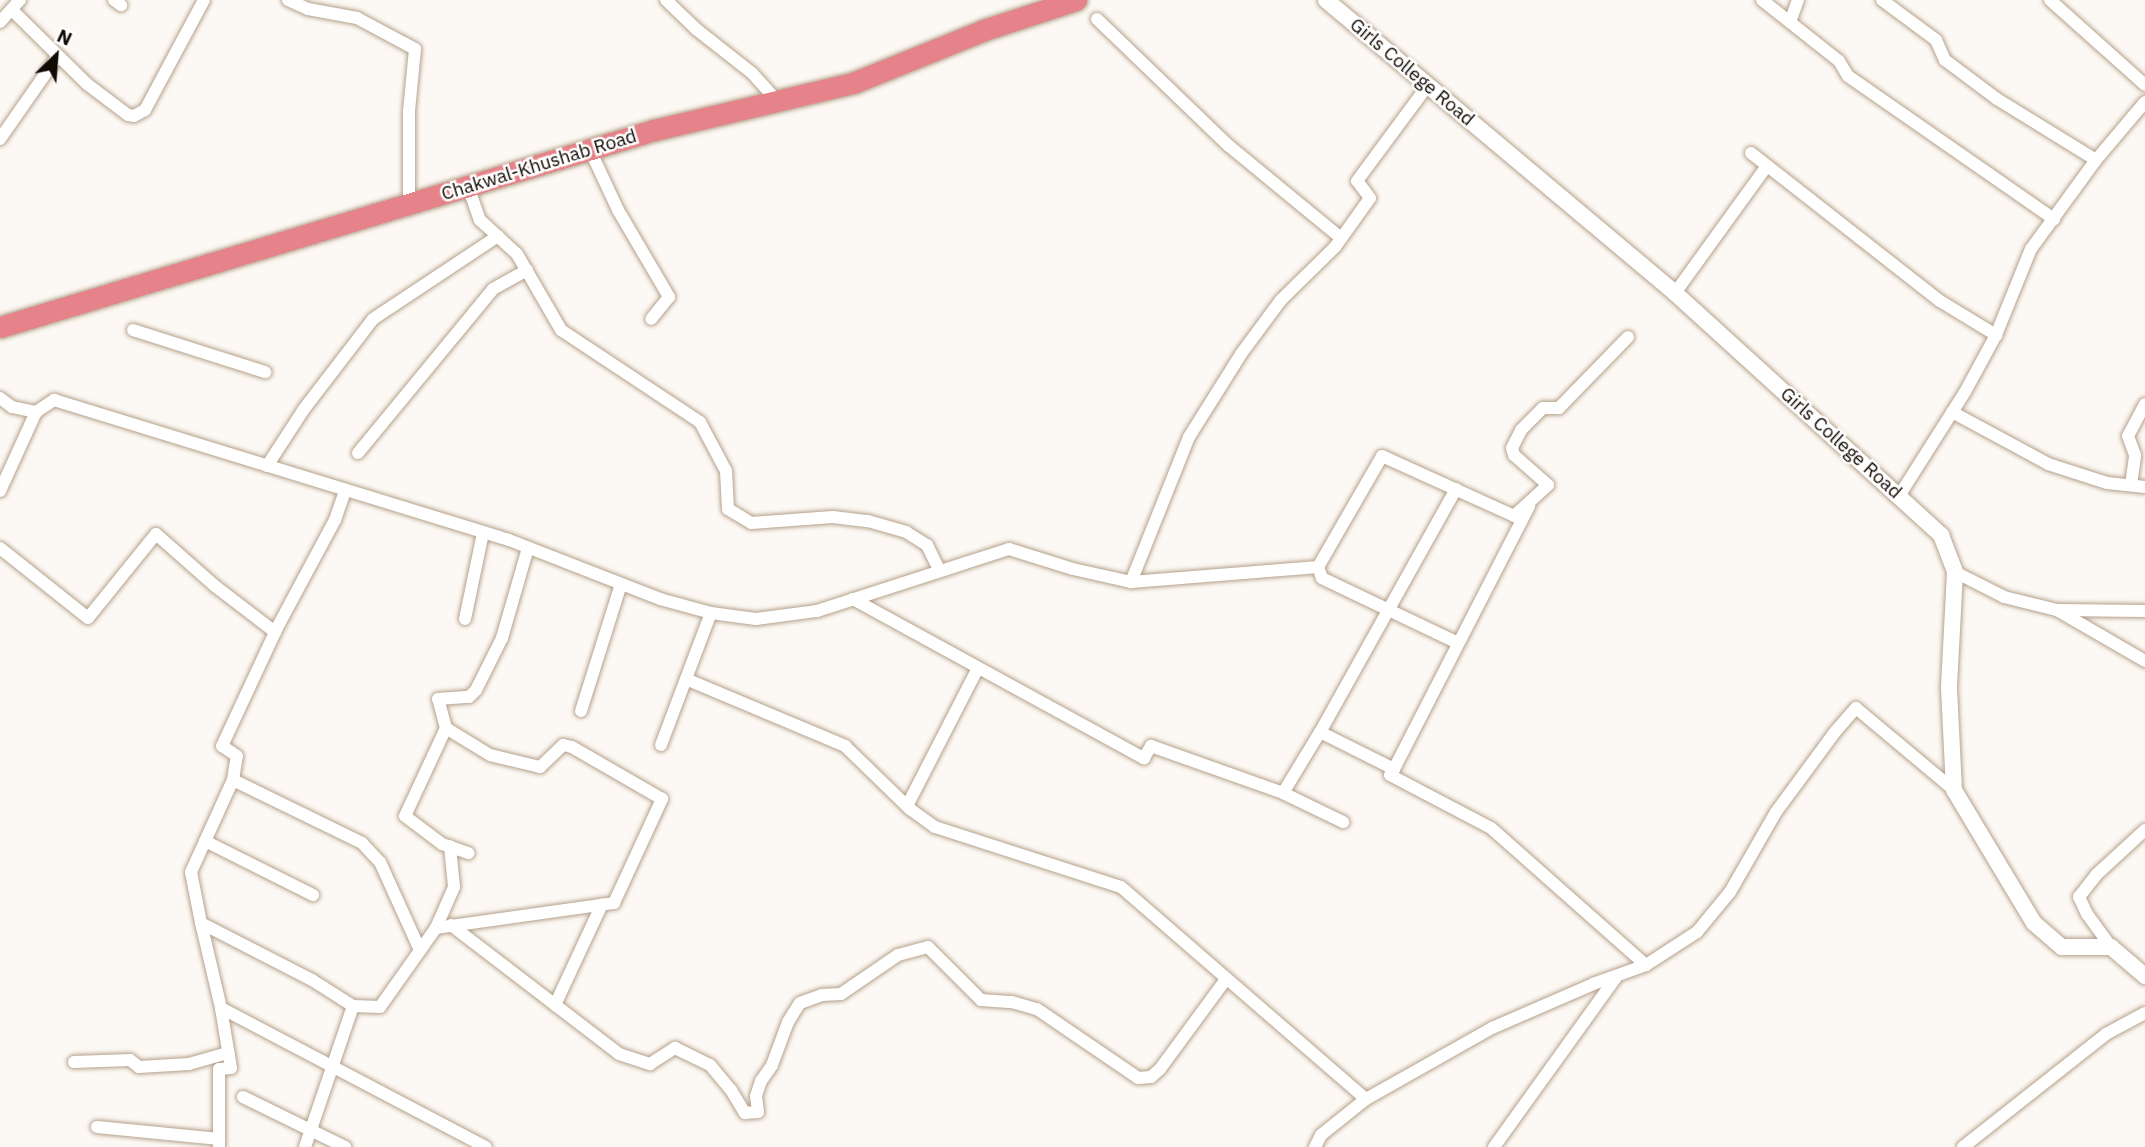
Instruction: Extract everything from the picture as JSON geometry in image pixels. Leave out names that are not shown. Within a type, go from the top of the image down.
[{"type":"highway","name":"Chakwal-Khushab Road","points":[[0,327],[654,130],[853,83],[984,30],[1065,2]]},
{"type":"street","points":[[0,22],[16,5],[58,56],[87,84],[128,116],[140,115],[204,0]]},
{"type":"street","points":[[288,0],[308,9],[357,18],[415,49],[409,111],[409,204]]},
{"type":"street","points":[[666,0],[696,29],[752,72],[778,102]]},
{"type":"street","name":"Girls College Road","points":[[1326,0],[1675,293],[1941,535],[1955,572],[1949,688],[1954,790],[2034,923],[2062,947],[2110,947]]},
{"type":"street","points":[[1762,0],[1839,61],[1848,76],[2054,219]]},
{"type":"street","points":[[1790,22],[1798,0]]},
{"type":"street","points":[[1882,0],[1940,43],[1945,60],[1997,99],[2096,160]]},
{"type":"street","points":[[2050,0],[2145,85]]},
{"type":"street","points":[[1097,19],[1229,146],[1341,238]]},
{"type":"street","points":[[0,139],[58,56]]},
{"type":"street","points":[[1131,582],[1189,437],[1241,354],[1281,300],[1341,238],[1370,198],[1357,181],[1428,85]]},
{"type":"street","points":[[1899,496],[1996,335],[2031,248],[2096,160],[2145,102]]},
{"type":"street","points":[[590,150],[618,210],[669,297],[651,318]]},
{"type":"street","points":[[1751,153],[1940,301],[1996,335]]},
{"type":"street","points":[[1675,293],[1767,166]]},
{"type":"street","points":[[468,186],[480,220],[517,254],[561,330],[700,422],[726,471],[728,509],[751,523],[833,517],[868,521],[893,528],[927,545],[939,570]]},
{"type":"street","points":[[267,466],[304,409],[373,319],[498,236]]},
{"type":"street","points":[[358,453],[493,289],[527,270]]},
{"type":"street","points":[[133,330],[265,372]]},
{"type":"street","points":[[1318,568],[1381,456],[1514,516],[1548,485],[1514,456],[1512,448],[1521,430],[1543,408],[1559,408],[1628,337]]},
{"type":"street","points":[[0,398],[12,407],[36,412]]},
{"type":"street","points":[[0,491],[36,412],[54,400],[484,533],[621,584],[711,613],[756,619],[817,611],[939,570],[1009,550],[1073,569],[1131,582],[1318,568]]},
{"type":"street","points":[[1952,412],[2048,464],[2107,483],[2138,486],[2135,455],[2128,436],[2145,404]]},
{"type":"street","points":[[1283,793],[1456,489]]},
{"type":"street","points":[[97,1127],[219,1143],[219,1069],[231,1068],[221,1008],[191,872],[233,780],[237,756],[222,746],[275,632],[335,520],[345,491]]},
{"type":"street","points":[[1532,499],[1390,775],[1491,828],[1646,965]]},
{"type":"street","points":[[465,619],[484,533]]},
{"type":"street","points":[[0,548],[88,618],[156,534],[215,586],[275,632]]},
{"type":"street","points":[[468,853],[450,846],[405,816],[446,728],[438,699],[469,697],[476,690],[502,638],[528,548]]},
{"type":"street","points":[[1318,568],[1322,578],[1458,643]]},
{"type":"street","points":[[1955,572],[2004,597],[2057,610],[2145,611]]},
{"type":"street","points":[[581,711],[621,584]]},
{"type":"street","points":[[853,599],[1144,758],[1152,746],[1283,793],[1343,822]]},
{"type":"street","points":[[2057,610],[2145,661]]},
{"type":"street","points":[[661,746],[711,613]]},
{"type":"street","points":[[907,806],[978,667]]},
{"type":"street","points":[[686,679],[845,746],[907,806],[935,827],[1121,887],[1366,1099]]},
{"type":"street","points":[[1315,1147],[1321,1135],[1366,1099],[1492,1028],[1646,965],[1697,932],[1730,892],[1776,812],[1856,708],[1954,790]]},
{"type":"street","points":[[436,928],[614,903],[662,799],[572,747],[563,745],[540,767],[491,755],[446,728]]},
{"type":"street","points":[[1320,732],[1394,769]]},
{"type":"street","points":[[233,780],[362,843],[380,862],[420,950]]},
{"type":"street","points":[[2145,830],[2096,875],[2079,897],[2087,914],[2110,947],[2145,975]]},
{"type":"street","points":[[205,841],[313,895]]},
{"type":"street","points":[[201,923],[312,980],[353,1006],[380,1007],[436,928],[454,887],[450,846]]},
{"type":"street","points":[[555,1005],[602,904]]},
{"type":"street","points":[[452,925],[619,1054],[650,1064],[675,1048],[710,1065],[731,1090],[745,1113],[758,1112],[756,1096],[761,1081],[800,1003],[822,995],[841,994],[898,955],[928,947],[981,1000],[1012,1002],[1037,1009],[1138,1078],[1151,1077],[1160,1069],[1226,979]]},
{"type":"street","points":[[1494,1147],[1618,975]]},
{"type":"street","points":[[305,1147],[353,1006]]},
{"type":"street","points":[[221,1008],[486,1147]]},
{"type":"street","points":[[1963,1147],[2106,1034],[2145,1013]]},
{"type":"street","points":[[74,1062],[130,1060],[139,1067],[189,1064],[228,1053]]},
{"type":"street","points":[[243,1097],[345,1147]]}]
